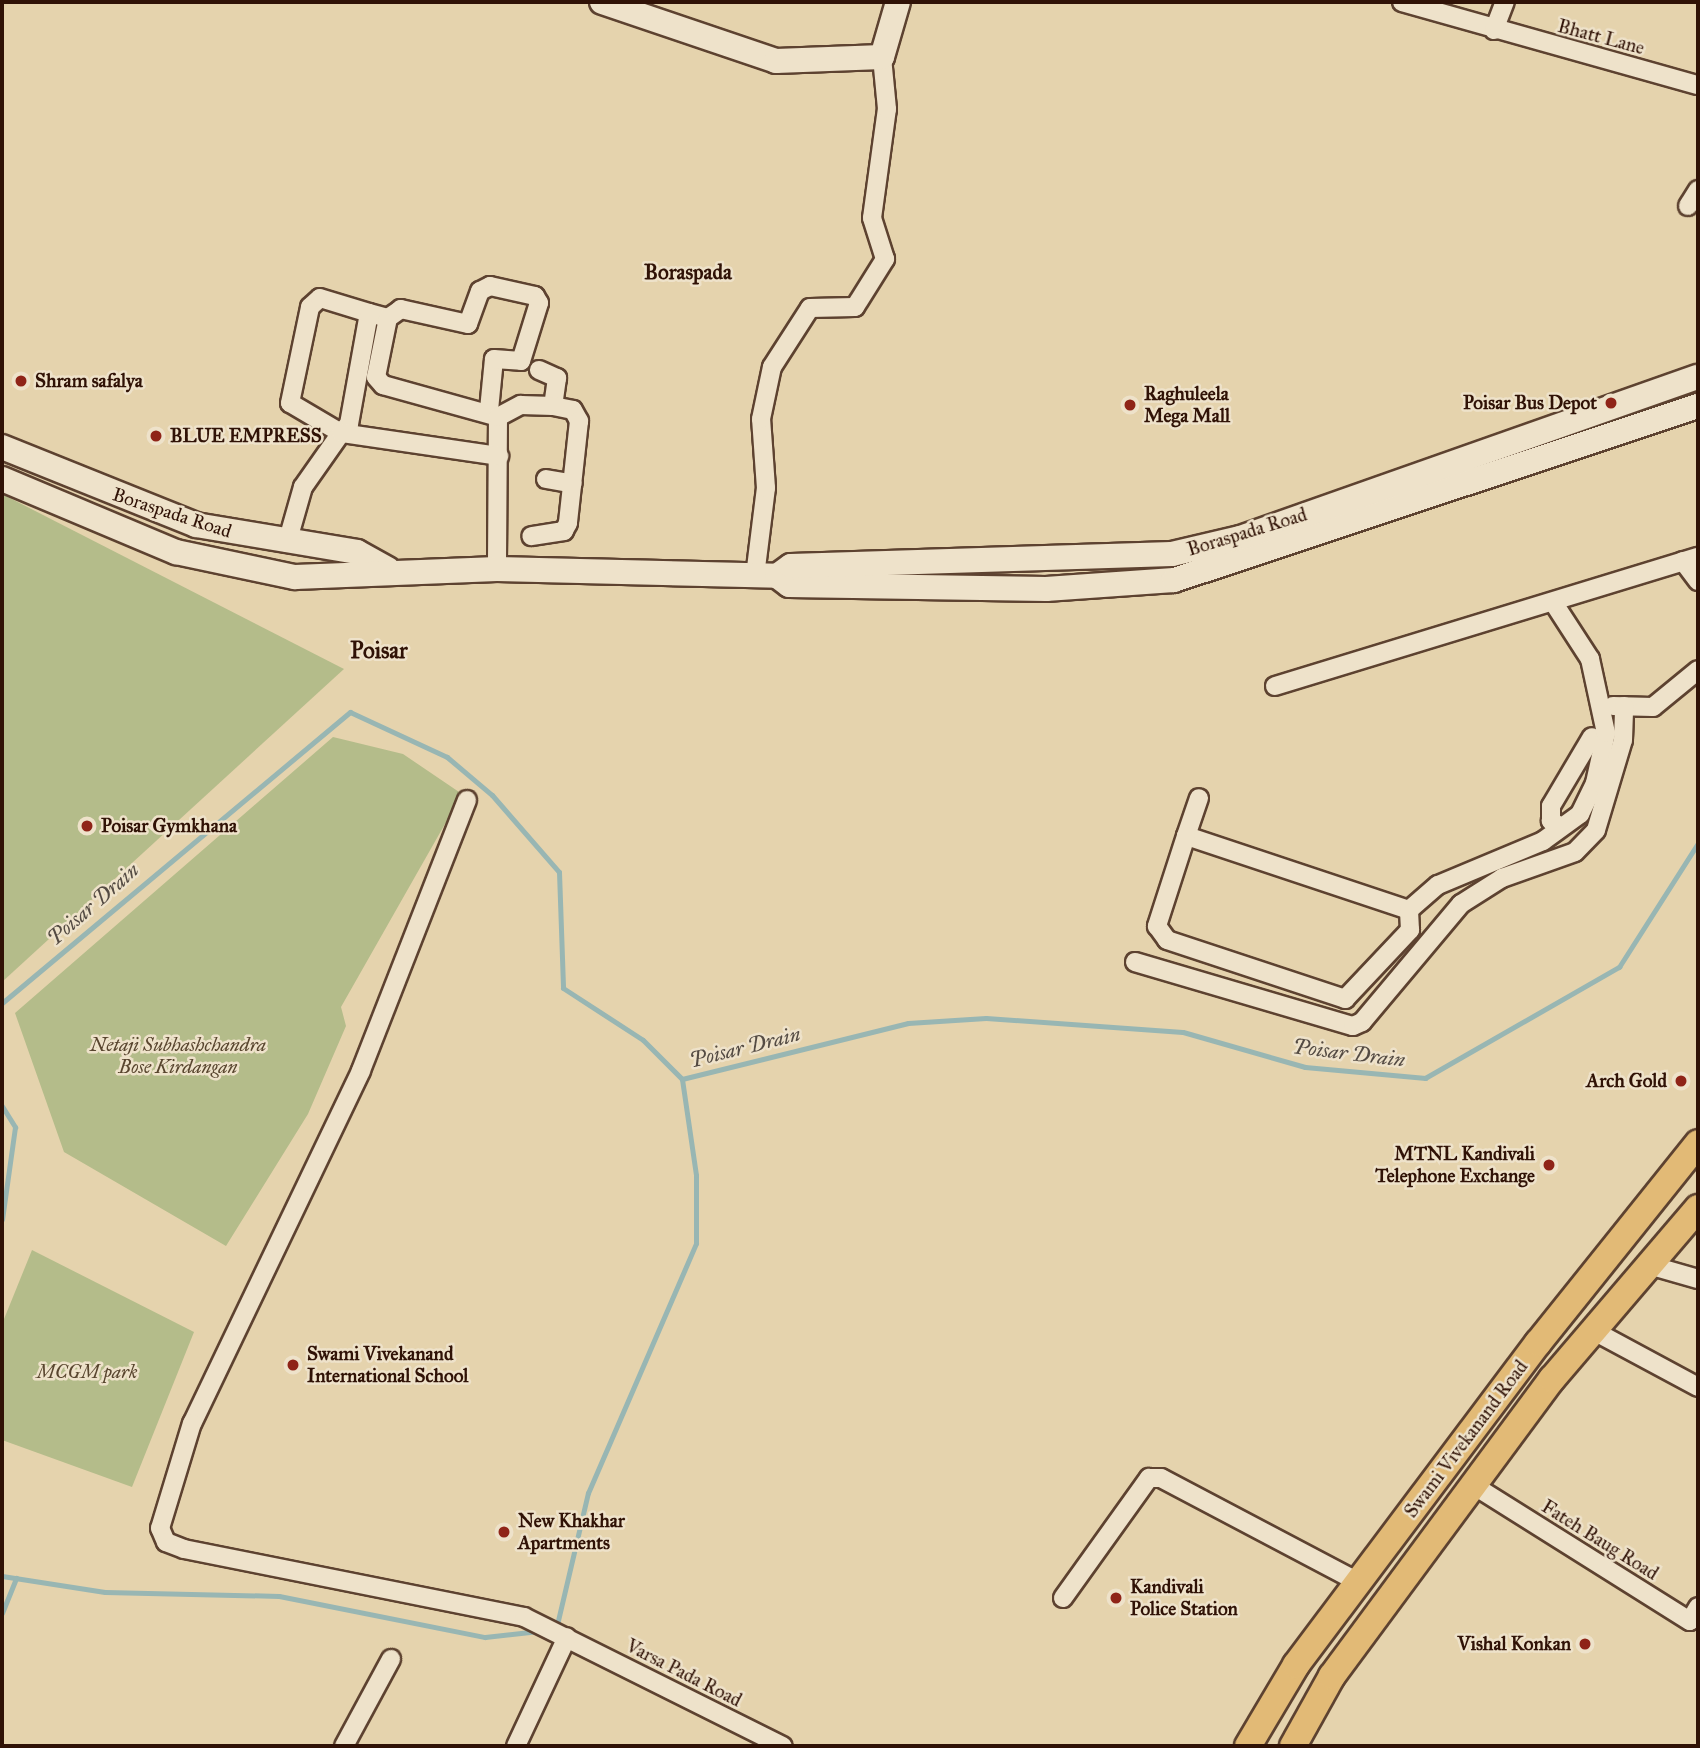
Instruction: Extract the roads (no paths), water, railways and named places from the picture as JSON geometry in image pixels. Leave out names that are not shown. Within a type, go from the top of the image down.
[{"type":"main road","points":[[601,2],[776,61],[882,57],[898,2]]},
{"type":"main road","name":"Boraspada Road","points":[[766,576],[791,566],[1172,554],[1240,538],[1698,377]]},
{"type":"main road","name":"Boraspada Road","points":[[2,479],[176,552],[295,577],[364,577],[388,569],[497,569],[766,576],[789,585],[965,589],[1174,580],[1698,407]]},
{"type":"main road","name":"Boraspada Road","points":[[2,447],[187,522],[287,543],[356,552],[388,569]]},
{"type":"main road","points":[[176,552],[187,522]]},
{"type":"main road","name":"Swami Vivekanand Road","points":[[1248,1746],[1296,1665],[1698,1143]]},
{"type":"main road","name":"Swami Vivekanand Road","points":[[1293,1746],[1332,1676],[1473,1485],[1594,1331],[1698,1208]]},
{"type":"street","name":"Bhatt Lane","points":[[1402,2],[1494,30],[1698,85]]},
{"type":"street","points":[[1494,30],[1505,2]]},
{"type":"street","points":[[766,576],[766,488],[761,419],[772,367],[810,308],[855,306],[884,259],[872,218],[887,109],[882,57]]},
{"type":"street","points":[[1688,206],[1698,190]]},
{"type":"street","points":[[497,569],[499,456],[493,413],[494,359],[521,361],[539,303],[535,296],[491,286],[480,291],[468,324],[401,309],[388,318],[376,377],[383,385],[493,413],[521,405],[573,410],[579,421],[573,484],[564,531],[531,536]]},
{"type":"street","points":[[388,318],[320,298],[310,307],[290,403],[341,433],[499,456]]},
{"type":"street","points":[[287,543],[303,487],[349,424],[369,313]]},
{"type":"street","points":[[539,370],[555,373],[553,406]]},
{"type":"street","points":[[546,479],[573,484]]},
{"type":"street","points":[[1275,686],[1691,559],[1698,581]]},
{"type":"street","points":[[1409,910],[1438,885],[1562,827],[1580,814],[1595,783],[1606,733],[1590,659],[1553,602]]},
{"type":"street","points":[[1599,705],[1653,707],[1698,670]]},
{"type":"street","points":[[1135,962],[1353,1026],[1362,1023],[1461,904],[1502,878],[1575,852],[1596,830],[1623,740],[1624,706]]},
{"type":"street","points":[[1562,827],[1550,821],[1551,806],[1592,737]]},
{"type":"street","points":[[1199,798],[1157,926],[1167,940],[1345,999],[1362,987],[1410,930],[1409,910]]},
{"type":"street","name":"Varsa Pada Road","points":[[467,800],[361,1071],[192,1423],[160,1528],[166,1542],[184,1549],[524,1617],[783,1746]]},
{"type":"street","points":[[1186,836],[1409,910]]},
{"type":"street","points":[[1650,1265],[1698,1279]]},
{"type":"street","points":[[1594,1331],[1698,1387]]},
{"type":"street","points":[[1063,1598],[1149,1478],[1161,1478],[1358,1582]]},
{"type":"street","name":"Fateh Baug Road","points":[[1473,1485],[1690,1621],[1698,1607]]},
{"type":"street","points":[[516,1746],[566,1637]]},
{"type":"street","points":[[344,1746],[391,1658]]},
{"type":"waterway","name":"Poisar Drain","points":[[2,1003],[350,712],[447,757],[492,795],[559,872],[563,988],[643,1040],[682,1079],[908,1023],[986,1018],[1183,1032],[1305,1067],[1425,1078],[1619,967],[1698,843]]},
{"type":"waterway","points":[[556,1629],[588,1493],[696,1243],[696,1175],[682,1079]]},
{"type":"waterway","points":[[2,1106],[15,1127],[2,1219]]},
{"type":"waterway","points":[[2,1576],[105,1592],[279,1596],[485,1637],[539,1631]]},
{"type":"waterway","points":[[2,1613],[16,1578]]},
{"type":"place","name":"Shram safalya","points":[[21,381]]},
{"type":"place","name":"Poisar Bus Depot","points":[[1611,403]]},
{"type":"place","name":"Raghuleela Mega Mall","points":[[1130,405]]},
{"type":"place","name":"BLUE EMPRESS","points":[[156,436]]},
{"type":"place","name":"Poisar Gymkhana","points":[[87,826]]},
{"type":"place","name":"Arch Gold","points":[[1681,1081]]},
{"type":"place","name":"MTNL Kandivali Telephone Exchange","points":[[1549,1165]]},
{"type":"place","name":"Swami Vivekanand International School","points":[[293,1365]]},
{"type":"place","name":"New Khakhar Apartments","points":[[504,1532]]},
{"type":"place","name":"Kandivali Police Station","points":[[1116,1598]]},
{"type":"place","name":"Vishal Konkan","points":[[1585,1644]]},
{"type":"district","name":"Boraspada","points":[[688,272]]},
{"type":"district","name":"Poisar","points":[[379,650]]},
{"type":"park label","name":"Netaji Subhashchandra Bose Kirdangan","points":[[178,1056]]},
{"type":"park label","name":"MCGM park","points":[[87,1372]]}]
